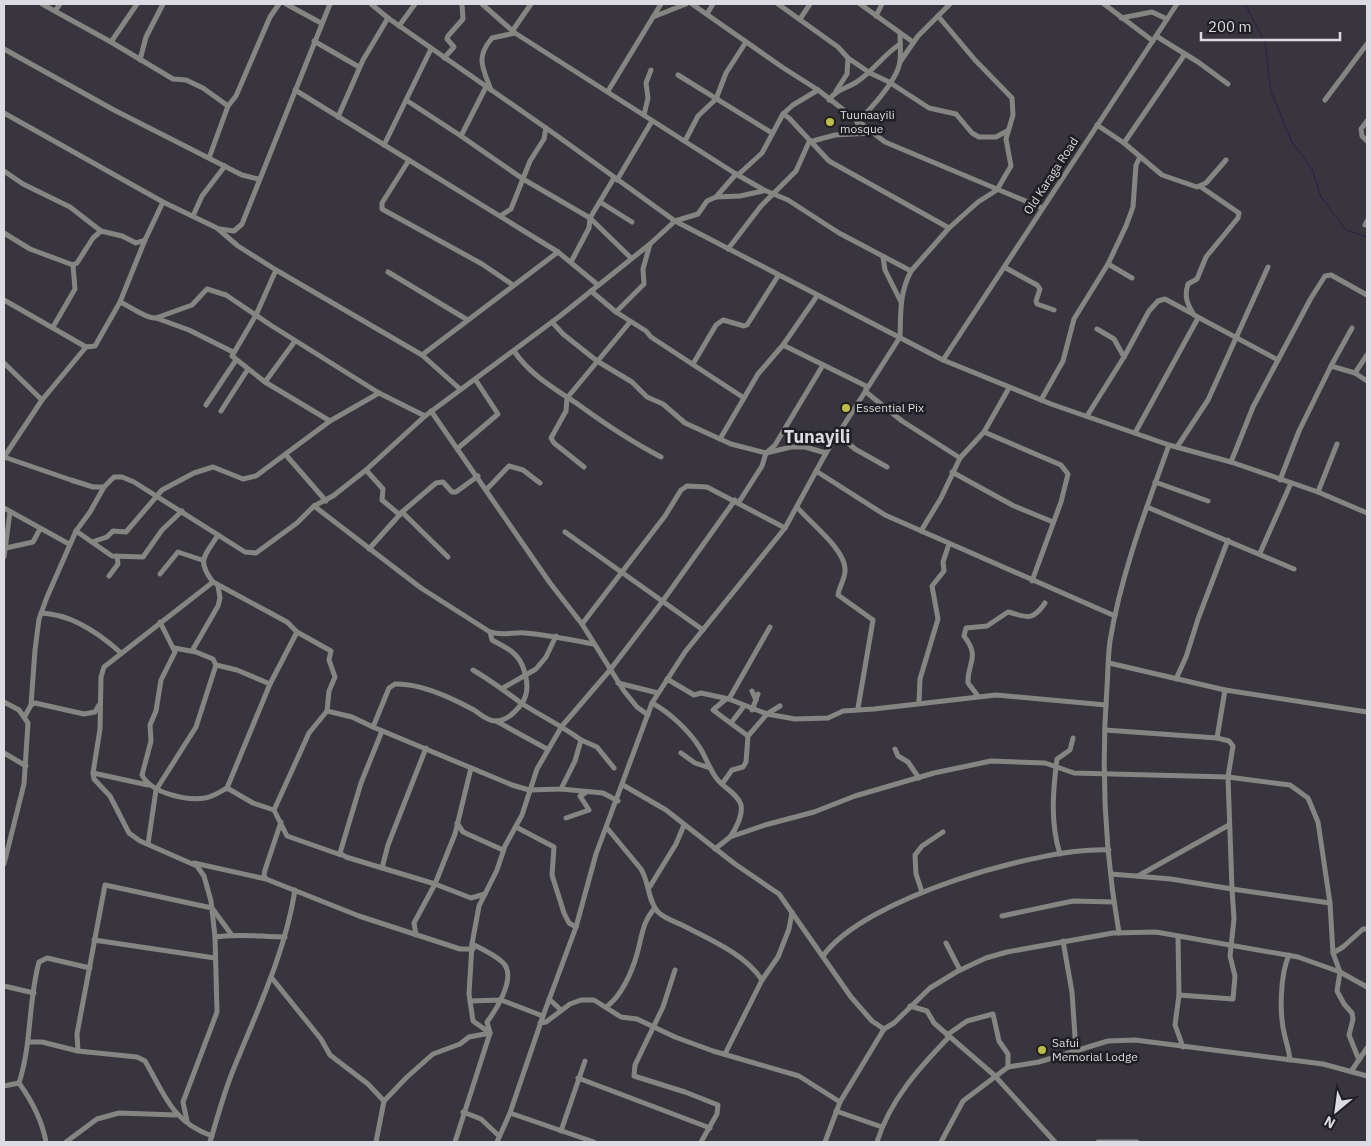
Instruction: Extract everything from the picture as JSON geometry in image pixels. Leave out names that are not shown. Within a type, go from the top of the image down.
[{"type":"street","points":[[42,4],[173,79],[186,80],[203,88],[228,106]]},
{"type":"street","points":[[56,11],[60,4]]},
{"type":"street","points":[[111,42],[137,4]]},
{"type":"street","points":[[140,60],[146,37],[163,4]]},
{"type":"street","points":[[209,158],[228,106],[236,96],[270,17],[279,4]]},
{"type":"street","points":[[286,4],[322,23]]},
{"type":"street","points":[[217,228],[234,231],[242,224],[258,179],[330,4]]},
{"type":"street","points":[[371,4],[431,49],[546,128],[675,222],[817,296],[943,360],[1009,388],[1169,445],[1231,462],[1318,492],[1367,513]]},
{"type":"street","points":[[399,26],[415,4]]},
{"type":"street","points":[[444,58],[454,47],[447,39],[463,19],[462,4]]},
{"type":"street","points":[[482,4],[514,32],[737,175],[764,190],[788,200],[839,233],[911,271]]},
{"type":"street","points":[[488,4],[491,12]]},
{"type":"street","points":[[461,136],[488,89],[480,63],[482,54],[492,38],[514,32],[531,4]]},
{"type":"street","points":[[608,91],[661,4]]},
{"type":"street","points":[[653,18],[686,4]]},
{"type":"street","points":[[692,4],[818,90],[858,123],[885,142],[1042,208]]},
{"type":"street","points":[[707,14],[713,4]]},
{"type":"street","points":[[778,4],[838,46],[848,58],[870,73],[889,82],[930,108],[956,114],[979,137],[996,137],[1007,132]]},
{"type":"street","points":[[800,19],[810,4]]},
{"type":"street","points":[[860,4],[913,42]]},
{"type":"street","points":[[876,16],[882,4]]},
{"type":"street","points":[[858,123],[889,82],[913,42],[950,4]]},
{"type":"street","points":[[1104,4],[1121,18],[1185,54],[1228,84]]},
{"type":"street","name":"Old Karaga Road","points":[[943,360],[1177,4]]},
{"type":"street","points":[[1121,18],[1152,12],[1167,19]]},
{"type":"street","points":[[498,1142],[576,927],[591,872],[652,704],[667,679],[703,630],[786,528],[826,453],[900,337],[898,318],[906,282],[911,271],[949,228],[978,202],[997,190],[1011,166],[1007,132],[1015,106],[1012,98],[975,60],[938,16]]},
{"type":"street","points":[[338,117],[355,82],[359,67],[388,18]]},
{"type":"street","points":[[900,34],[900,62]]},
{"type":"street","points":[[314,41],[359,67]]},
{"type":"street","points":[[685,141],[698,116],[716,99],[726,73],[746,42]]},
{"type":"street","points":[[836,91],[850,86],[870,73],[900,44]]},
{"type":"street","points":[[1325,100],[1367,44]]},
{"type":"street","points":[[4,49],[114,110],[242,175],[258,179]]},
{"type":"street","points":[[384,145],[431,49]]},
{"type":"street","points":[[1124,143],[1185,54]]},
{"type":"street","points":[[829,100],[847,74],[848,58]]},
{"type":"street","points":[[644,116],[648,98],[646,83],[651,70]]},
{"type":"street","points":[[678,75],[772,133]]},
{"type":"street","points":[[294,90],[558,252],[598,285]]},
{"type":"street","points":[[716,197],[762,153],[783,114],[792,105],[818,90]]},
{"type":"street","points":[[406,100],[523,179],[590,218],[631,258]]},
{"type":"street","points":[[4,113],[164,202],[217,228],[238,246],[276,270],[422,355],[460,389]]},
{"type":"street","points":[[783,114],[829,160],[949,228]]},
{"type":"street","points":[[571,262],[589,228],[590,218],[652,121]]},
{"type":"street","points":[[1367,121],[1361,129],[1362,136],[1367,141]]},
{"type":"street","points":[[1097,125],[1124,143],[1162,176],[1202,187],[1239,213],[1238,218],[1206,257],[1197,279],[1188,284],[1185,292],[1186,299],[1196,316]]},
{"type":"street","points":[[500,216],[511,208],[534,154],[544,139],[546,128]]},
{"type":"street","points":[[809,142],[835,135],[872,133]]},
{"type":"street","points":[[728,249],[761,206],[796,171],[809,142]]},
{"type":"street","points":[[1041,400],[1063,361],[1074,319],[1108,264],[1126,226],[1133,207],[1135,172],[1140,157]]},
{"type":"street","points":[[409,160],[382,203],[382,209],[482,264],[513,285]]},
{"type":"street","points":[[1202,187],[1226,160]]},
{"type":"street","points":[[193,216],[202,196],[225,166]]},
{"type":"street","points":[[4,171],[23,184],[70,207],[101,231],[122,236],[136,244],[144,240]]},
{"type":"street","points":[[25,716],[31,705],[35,650],[42,612],[69,544],[104,487],[114,477],[122,477],[157,496],[245,552],[256,553],[297,523],[314,506],[326,501],[366,470],[431,411],[552,322],[675,222],[695,216],[707,201],[716,197],[740,196],[764,190]]},
{"type":"street","points":[[4,300],[86,347],[91,347],[98,343],[120,302],[144,240],[164,202]]},
{"type":"street","points":[[600,202],[632,222]]},
{"type":"street","points":[[73,265],[77,263],[93,238],[101,231]]},
{"type":"street","points":[[4,233],[30,249],[73,265]]},
{"type":"street","points":[[616,312],[644,284],[642,269],[650,244]]},
{"type":"street","points":[[422,355],[466,319],[558,252]]},
{"type":"street","points":[[883,257],[886,270],[901,303]]},
{"type":"street","points":[[1108,264],[1132,278]]},
{"type":"street","points":[[53,327],[75,289],[73,265]]},
{"type":"street","points":[[1004,267],[1037,286],[1040,289],[1036,301],[1037,304],[1054,310]]},
{"type":"street","points":[[1177,447],[1208,400],[1268,267]]},
{"type":"street","points":[[232,352],[256,315],[276,270]]},
{"type":"street","points":[[388,272],[466,319]]},
{"type":"street","points":[[693,364],[716,325],[723,320],[744,326],[747,325],[778,276]]},
{"type":"street","points":[[1231,462],[1253,407],[1311,298],[1325,276],[1331,276],[1367,295]]},
{"type":"street","points":[[120,302],[150,318],[156,318],[192,305],[210,288],[226,295],[295,341],[331,361],[379,393],[425,416]]},
{"type":"street","points":[[591,291],[630,322],[744,398]]},
{"type":"street","points":[[720,439],[758,374],[783,346],[817,296]]},
{"type":"street","points":[[1087,416],[1124,357],[1149,311],[1158,301],[1164,299],[1278,360]]},
{"type":"street","points":[[1135,433],[1196,316]]},
{"type":"street","points":[[156,318],[189,330],[232,352],[236,360],[265,382],[330,421]]},
{"type":"street","points":[[552,322],[563,334],[597,361],[632,382],[647,397],[663,404],[685,423],[720,439],[766,453],[791,447],[805,447],[826,453]]},
{"type":"street","points":[[584,467],[551,440],[566,411],[567,398],[630,322]]},
{"type":"street","points":[[1280,480],[1298,430],[1352,328]]},
{"type":"street","points":[[1097,329],[1114,339],[1124,357]]},
{"type":"street","points":[[265,382],[295,341]]},
{"type":"street","points":[[783,346],[866,386],[866,392]]},
{"type":"street","points":[[86,347],[42,400],[4,457],[78,483],[93,487],[104,487]]},
{"type":"street","points":[[514,351],[529,370],[567,398],[612,429],[661,457]]},
{"type":"street","points":[[1355,373],[1367,355]]},
{"type":"street","points":[[206,405],[236,360]]},
{"type":"street","points":[[4,363],[42,400]]},
{"type":"street","points":[[490,1033],[473,1021],[470,1001],[472,946],[479,906],[498,870],[503,850],[516,826],[547,749],[562,726],[610,670],[737,501],[762,466],[766,453],[775,445],[823,365]]},
{"type":"street","points":[[1331,366],[1355,373],[1367,381]]},
{"type":"street","points":[[221,411],[248,369]]},
{"type":"street","points":[[457,449],[498,414],[475,379]]},
{"type":"street","points":[[921,531],[941,498],[960,458],[984,432],[1009,388]]},
{"type":"street","points":[[866,392],[902,421],[960,458]]},
{"type":"street","points":[[92,542],[107,537],[113,531],[126,532],[162,490],[178,480],[205,468],[217,468],[243,479],[249,479],[286,455],[330,421],[379,393]]},
{"type":"street","points":[[431,411],[478,476],[550,583],[582,624],[618,682],[637,707],[648,715]]},
{"type":"street","points":[[984,432],[1050,460],[1066,469],[1068,474],[1054,522],[1032,581]]},
{"type":"street","points":[[838,434],[855,449],[887,467]]},
{"type":"street","points":[[1318,492],[1337,444]]},
{"type":"street","points":[[1120,933],[1111,874],[1105,772],[1105,730],[1109,663],[1115,616],[1132,550],[1169,445]]},
{"type":"street","points":[[286,455],[326,501]]},
{"type":"street","points":[[486,490],[509,466],[523,470],[540,483]]},
{"type":"street","points":[[366,470],[383,489],[382,500],[401,514],[448,557]]},
{"type":"street","points":[[816,471],[876,510],[1032,581],[1115,616]]},
{"type":"street","points":[[952,472],[1014,506],[1054,522]]},
{"type":"street","points":[[369,549],[401,514],[423,493],[439,482],[456,492],[478,476]]},
{"type":"street","points":[[1155,482],[1208,501]]},
{"type":"street","points":[[1260,553],[1291,483]]},
{"type":"street","points":[[582,624],[684,488],[695,485],[707,487],[786,528]]},
{"type":"street","points":[[314,506],[421,588],[490,632],[503,635],[522,632],[556,636],[594,644]]},
{"type":"street","points":[[797,506],[830,541],[843,561],[846,568],[838,595],[873,620],[858,708]]},
{"type":"street","points":[[1147,507],[1260,553],[1294,569]]},
{"type":"street","points":[[4,508],[69,544]]},
{"type":"street","points":[[76,531],[112,556],[143,557],[162,530],[182,511]]},
{"type":"street","points":[[4,557],[10,512]]},
{"type":"street","points":[[6,548],[32,542],[40,529]]},
{"type":"street","points":[[566,532],[703,630]]},
{"type":"street","points":[[218,535],[202,560],[204,571],[213,582],[287,622],[298,632],[331,650],[329,660],[335,677],[329,690],[327,711],[308,733],[274,810]]},
{"type":"street","points":[[1176,679],[1186,657],[1198,619],[1228,540]]},
{"type":"street","points":[[919,702],[920,679],[938,619],[932,586],[944,572],[943,562],[948,547]]},
{"type":"street","points":[[160,574],[178,552],[202,560]]},
{"type":"street","points":[[109,576],[118,564],[117,556]]},
{"type":"street","points":[[213,582],[109,662],[102,672],[99,705],[100,729],[93,773],[94,778],[110,796],[129,833],[148,844],[192,863],[266,879],[359,916],[460,949],[472,946],[504,965],[508,974],[501,1000],[487,1022],[490,1033],[455,1142]]},
{"type":"street","points":[[192,651],[218,606],[220,598],[218,586]]},
{"type":"street","points":[[978,696],[968,683],[974,660],[970,643],[964,636],[966,628],[987,626],[1008,612],[1023,617],[1032,616],[1038,613],[1045,602]]},
{"type":"street","points":[[42,612],[53,613],[80,624],[105,638],[121,653]]},
{"type":"street","points":[[160,622],[175,652],[161,680],[156,712],[150,725],[151,741],[142,775],[149,785],[156,790],[200,799],[207,798],[227,788],[270,684],[298,632]]},
{"type":"street","points":[[748,736],[713,710],[728,699],[770,627]]},
{"type":"street","points":[[490,632],[492,640],[515,653],[521,660],[526,674],[528,691],[522,703],[510,716],[495,721]]},
{"type":"street","points":[[503,688],[536,669],[546,657],[556,636]]},
{"type":"street","points":[[148,844],[156,790],[196,727],[216,665],[213,659],[192,651],[174,648]]},
{"type":"street","points":[[1109,663],[1225,690],[1367,712]]},
{"type":"street","points":[[216,665],[237,670],[270,684]]},
{"type":"street","points":[[472,670],[503,688],[522,703],[562,726],[581,740],[597,748],[614,768]]},
{"type":"street","points":[[667,679],[694,695],[701,693],[728,699],[752,710],[795,719],[810,717],[828,718],[843,711],[858,708],[874,709],[978,696],[1012,695],[1106,705]]},
{"type":"street","points":[[618,682],[658,693]]},
{"type":"street","points":[[373,727],[389,688],[395,684],[422,687],[495,721],[547,749]]},
{"type":"street","points":[[1216,738],[1225,690]]},
{"type":"street","points":[[752,691],[756,700]]},
{"type":"street","points":[[752,710],[758,694]]},
{"type":"street","points":[[710,696],[717,707]]},
{"type":"street","points":[[4,702],[25,716],[28,723],[26,766],[16,824],[4,864]]},
{"type":"street","points":[[31,705],[35,703],[90,714],[95,712],[99,705]]},
{"type":"street","points":[[652,704],[674,720],[698,745],[710,768],[722,784],[738,799],[741,806],[736,829],[716,849]]},
{"type":"street","points":[[731,723],[744,706]]},
{"type":"street","points":[[722,784],[732,770],[743,766],[746,762],[748,736],[767,714],[780,706]]},
{"type":"street","points":[[327,711],[352,716],[419,748],[426,748],[471,768],[529,790],[562,789],[585,793],[603,793],[618,801]]},
{"type":"street","points":[[342,855],[340,849],[360,783],[382,730]]},
{"type":"street","points":[[1105,730],[1216,738],[1229,741],[1233,746],[1228,776],[1234,919],[1230,945],[1230,956],[1235,976],[1233,999],[1179,995]]},
{"type":"street","points":[[1060,854],[1054,826],[1056,766],[1057,759],[1072,747],[1073,738]]},
{"type":"street","points":[[562,789],[575,761],[581,740]]},
{"type":"street","points":[[382,868],[388,845],[426,748]]},
{"type":"street","points":[[895,749],[898,756],[908,762],[919,778]]},
{"type":"street","points":[[4,753],[26,766]]},
{"type":"street","points":[[681,753],[695,763],[710,768]]},
{"type":"street","points":[[730,837],[814,812],[855,796],[991,761],[1040,762],[1074,773],[1105,772],[1228,776],[1286,784],[1308,798],[1318,822],[1330,904],[1333,953],[1340,972],[1337,991],[1344,1004],[1352,1013],[1353,1019],[1349,1035],[1359,1060]]},
{"type":"street","points":[[416,935],[414,923],[435,884],[455,834],[471,768]]},
{"type":"street","points":[[93,773],[149,785]]},
{"type":"street","points":[[623,785],[666,810],[779,894],[851,997],[872,1021],[884,1030]]},
{"type":"street","points":[[227,788],[253,803],[274,810],[288,836]]},
{"type":"street","points":[[566,818],[590,810],[580,796],[585,793]]},
{"type":"street","points":[[266,879],[264,876],[265,870],[281,822]]},
{"type":"street","points":[[457,823],[463,832],[503,850]]},
{"type":"street","points":[[649,888],[682,834],[684,825]]},
{"type":"street","points":[[1137,876],[1229,825]]},
{"type":"street","points":[[516,826],[554,847],[552,875],[564,913],[569,923],[576,927]]},
{"type":"street","points":[[607,828],[641,869],[659,914],[723,947],[756,971],[762,980]]},
{"type":"street","points":[[455,834],[463,832]]},
{"type":"street","points":[[922,892],[916,874],[914,855],[943,832]]},
{"type":"street","points":[[276,839],[288,836],[435,884],[471,898],[479,906]]},
{"type":"street","points":[[823,956],[858,924],[922,892],[995,869],[1060,854],[1082,850],[1109,850]]},
{"type":"street","points":[[192,863],[204,876],[212,908],[215,937],[217,1012],[183,1102],[187,1121],[192,1128],[212,1136]]},
{"type":"street","points":[[1111,874],[1171,879],[1330,904]]},
{"type":"street","points":[[78,1051],[77,1034],[106,885],[212,908],[231,934]]},
{"type":"street","points":[[210,1142],[232,1073],[271,977],[285,936],[295,890]]},
{"type":"street","points":[[471,898],[485,894]]},
{"type":"street","points":[[1002,916],[1079,901],[1114,902]]},
{"type":"street","points":[[606,1007],[617,998],[636,957],[643,926],[655,908]]},
{"type":"street","points":[[725,1054],[762,980],[778,957],[789,929],[792,912]]},
{"type":"street","points":[[1333,953],[1344,947],[1363,929],[1367,929]]},
{"type":"street","points":[[825,1142],[840,1102],[884,1030],[894,1023],[930,988],[960,970],[994,955],[1063,941],[1120,933],[1156,932],[1310,960],[1340,972],[1367,988]]},
{"type":"street","points":[[215,937],[231,934],[242,937],[285,936]]},
{"type":"street","points":[[1178,937],[1179,995],[1175,1024],[1183,1047]]},
{"type":"street","points":[[94,940],[215,958]]},
{"type":"street","points":[[1063,941],[1072,992],[1076,1051]]},
{"type":"street","points":[[946,943],[960,970]]},
{"type":"street","points":[[1289,955],[1283,973],[1282,1002],[1285,1038],[1288,1044],[1290,1060]]},
{"type":"street","points":[[46,1142],[43,1126],[29,1097],[19,1083],[29,1042],[37,966],[42,959],[90,968]]},
{"type":"street","points":[[676,970],[654,1028],[638,1058],[634,1076],[715,1103],[718,1109],[710,1128],[701,1142]]},
{"type":"street","points":[[271,977],[321,1039],[334,1059],[368,1084],[384,1101]]},
{"type":"street","points":[[4,986],[34,993]]},
{"type":"street","points":[[549,999],[561,1010]]},
{"type":"street","points":[[540,1023],[546,1022],[570,1004],[587,999],[594,1000],[621,1018],[637,1019],[654,1028],[725,1054],[769,1065],[799,1076],[840,1102]]},
{"type":"street","points":[[470,1001],[501,1000],[543,1016]]},
{"type":"street","points":[[910,1006],[928,1011],[934,1022],[994,1076],[1055,1142]]},
{"type":"street","points":[[877,1142],[891,1108],[911,1079],[948,1036],[967,1021],[993,1014],[999,1041],[1008,1054],[1008,1067]]},
{"type":"street","points":[[376,1142],[384,1101],[433,1054],[460,1044],[469,1037],[490,1033]]},
{"type":"street","points":[[941,1142],[963,1101],[1008,1067],[1039,1062],[1119,1039],[1290,1060],[1352,1070],[1367,1076]]},
{"type":"street","points":[[29,1042],[42,1042],[78,1051],[137,1057],[145,1061],[176,1115]]},
{"type":"street","points":[[1352,1070],[1367,1048]]},
{"type":"street","points":[[561,1131],[585,1061]]},
{"type":"street","points":[[578,1078],[710,1128]]},
{"type":"street","points":[[4,1086],[19,1083]]},
{"type":"street","points":[[836,1110],[882,1127]]},
{"type":"street","points":[[464,1112],[481,1119],[499,1136]]},
{"type":"street","points":[[66,1142],[97,1119],[120,1113],[176,1115],[187,1121]]},
{"type":"street","points":[[510,1113],[594,1142]]},
{"type":"street","points":[[1098,1142],[1137,1142]]},
{"type":"waterway","points":[[1245,4],[1265,42],[1271,92],[1292,142],[1312,169],[1321,197],[1346,230],[1367,237]]},
{"type":"place","name":"Tuunaayili mosque","points":[[830,122]]},
{"type":"place","name":"Essential Pix","points":[[846,408]]},
{"type":"place","name":"Safui Memorial Lodge","points":[[1042,1050]]},
{"type":"district","name":"Tunayili","points":[[817,437]]}]
